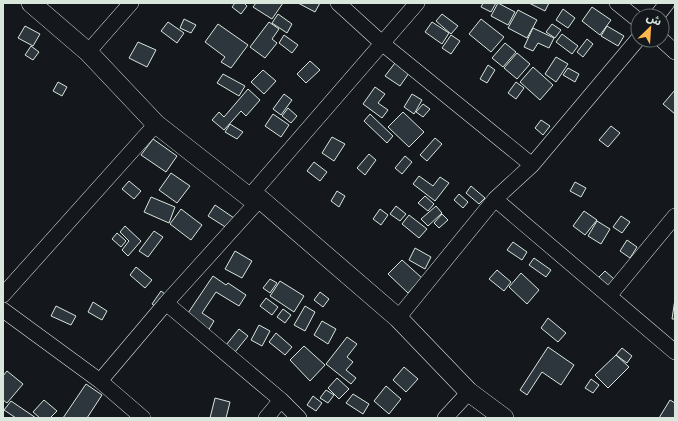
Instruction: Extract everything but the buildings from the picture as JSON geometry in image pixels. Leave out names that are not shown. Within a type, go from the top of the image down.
[{"type":"street","points":[[31,3],[88,52],[156,124],[254,198],[398,318],[468,392],[504,418]]},
{"type":"street","points":[[88,52],[131,3]]},
{"type":"street","points":[[338,3],[383,44],[532,165]]},
{"type":"street","points":[[100,381],[417,3]]},
{"type":"street","points":[[617,3],[630,14]]},
{"type":"street","points":[[398,318],[495,199],[532,165],[630,48]]},
{"type":"street","points":[[3,295],[156,124]]},
{"type":"street","points":[[495,199],[675,352]]},
{"type":"street","points":[[609,296],[673,222]]},
{"type":"street","points":[[166,303],[281,400],[299,418]]},
{"type":"street","points":[[3,310],[100,381],[144,418]]},
{"type":"street","points":[[445,418],[468,392]]},
{"type":"street","points":[[266,418],[281,400]]}]
